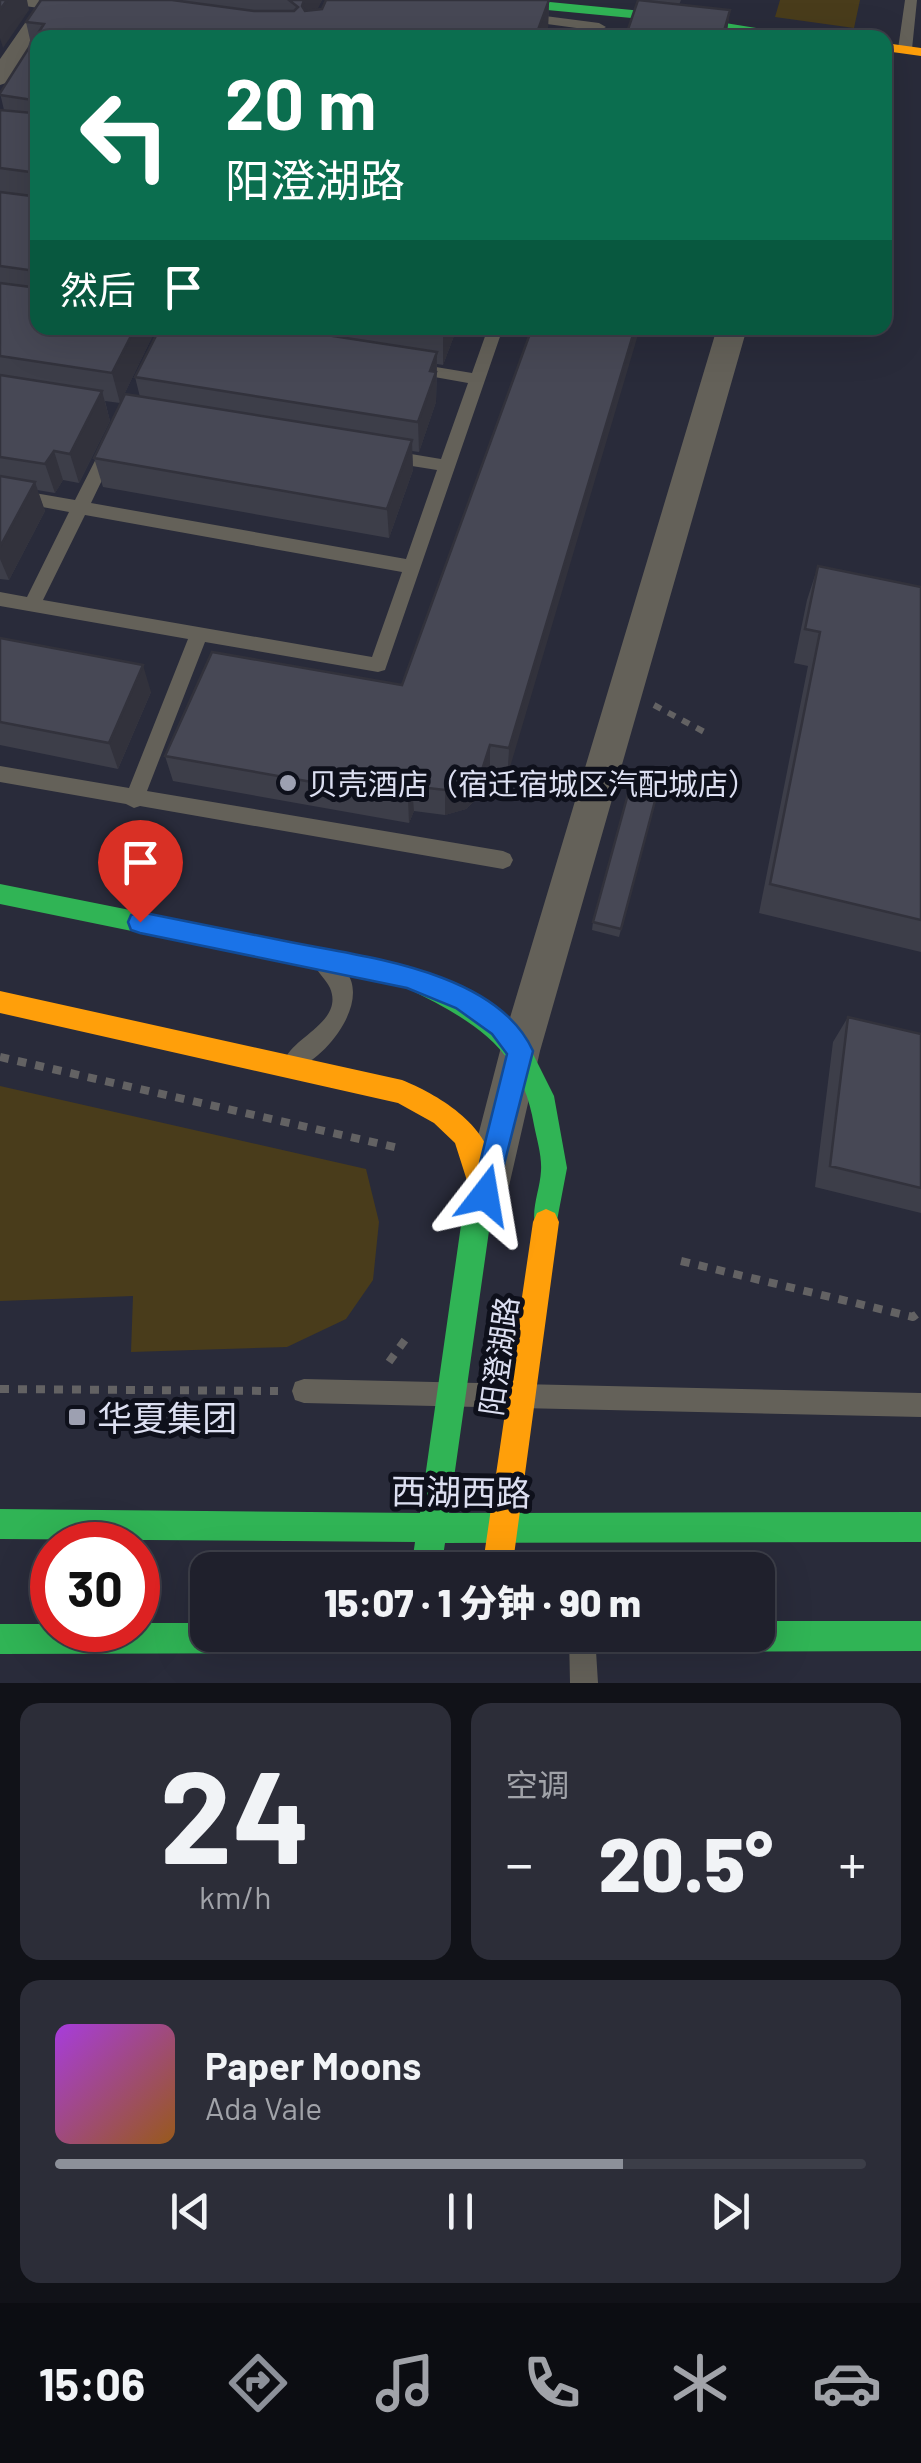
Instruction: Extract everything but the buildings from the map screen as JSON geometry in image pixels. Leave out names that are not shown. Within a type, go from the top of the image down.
[{"type":"main road","points":[[476,6],[599,26],[663,16],[728,30]]},
{"type":"main road","name":"阳澄湖路","points":[[0,894],[408,977],[465,1000],[501,1026],[520,1051],[542,1090],[551,1121],[554,1168],[500,1552]]},
{"type":"main road","name":"阳澄湖路","points":[[0,1002],[402,1092],[447,1115],[472,1142],[478,1166],[476,1231],[428,1552]]},
{"type":"main road","name":"西湖西路","points":[[0,1524],[576,1529],[921,1527]]},
{"type":"main road","points":[[775,1636],[921,1636]]},
{"type":"main road","points":[[0,1638],[190,1637]]},
{"type":"street","points":[[36,30],[57,4]]},
{"type":"street","points":[[8,66],[30,38]]},
{"type":"street","points":[[476,1231],[520,1051],[730,335]]},
{"type":"lane","points":[[10,0],[57,4]]},
{"type":"lane","points":[[904,49],[911,0]]},
{"type":"lane","points":[[0,598],[378,665],[492,335]]},
{"type":"lane","points":[[400,366],[477,378]]},
{"type":"lane","points":[[32,604],[119,429]]},
{"type":"lane","points":[[372,454],[447,466]]},
{"type":"lane","points":[[0,493],[412,567]]},
{"type":"lane","points":[[134,800],[199,634]]},
{"type":"lane","points":[[0,774],[134,800],[504,860]]},
{"type":"lane","points":[[286,1066],[323,1039],[342,1010],[337,976],[314,958]]},
{"type":"lane","points":[[304,1392],[921,1405]]},
{"type":"lane","points":[[576,1529],[578,1552]]},
{"type":"lane","points":[[583,1652],[584,1683]]},
{"type":"path","points":[[626,691],[708,734]]},
{"type":"path","points":[[0,1057],[400,1147],[410,1153]]},
{"type":"path","points":[[681,1261],[912,1317],[921,1311]]},
{"type":"path","points":[[383,1366],[394,1359],[408,1335]]},
{"type":"path","points":[[0,1389],[304,1392]]},
{"type":"shaded area","points":[[780,0],[860,0],[854,28],[775,17]]},
{"type":"shaded area","points":[[0,1086],[366,1169],[379,1222],[373,1280],[346,1319],[287,1347],[131,1352],[133,1296],[0,1301]]},
{"type":"traffic: fast","points":[[483,0],[755,30]]},
{"type":"traffic: fast","points":[[0,894],[409,977],[473,1009],[516,1046],[542,1096],[554,1168],[546,1222]]},
{"type":"traffic: fast","points":[[429,1552],[476,1231],[478,1178]]},
{"type":"traffic: fast","points":[[0,1524],[576,1529],[921,1527]]},
{"type":"traffic: fast","points":[[0,1639],[921,1636]]},
{"type":"traffic: slow","points":[[892,48],[921,52]]},
{"type":"traffic: slow","points":[[0,1002],[402,1092],[455,1124],[472,1147],[478,1178]]},
{"type":"traffic: slow","points":[[500,1552],[546,1222]]},
{"type":"place","name":"贝壳酒店（宿迁宿城区汽配城店）","points":[[288,783]]},
{"type":"place","name":"华夏集团","points":[[77,1417]]},
{"type":"route","points":[[140,922],[408,977],[465,1000],[501,1026],[520,1051],[485,1195]]}]
